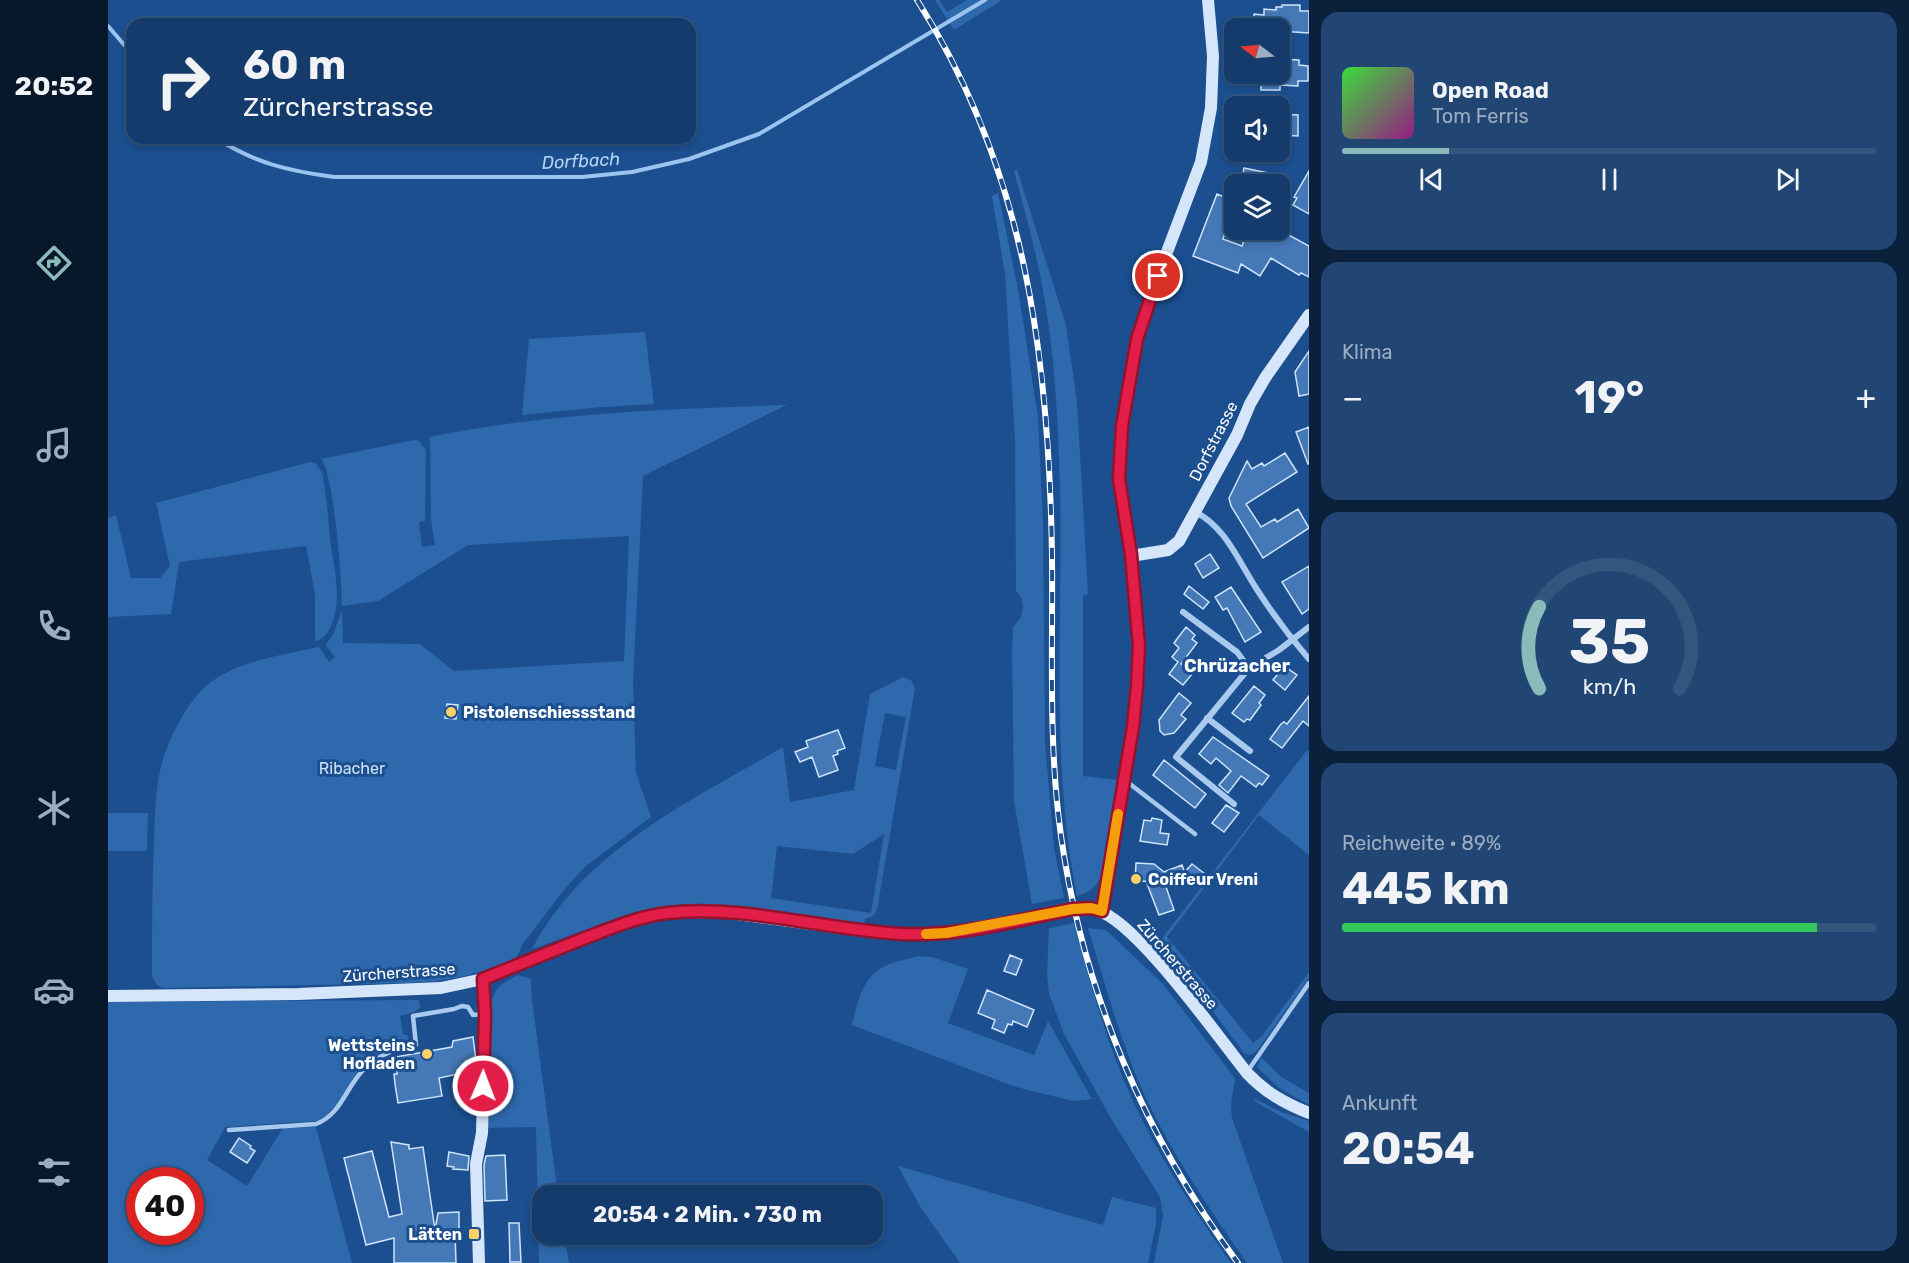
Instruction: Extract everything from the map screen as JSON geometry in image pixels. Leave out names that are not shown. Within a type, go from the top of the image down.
[{"type":"main road","points":[[1096,910],[1124,779],[1136,696],[1139,646],[1131,555],[1119,479],[1122,426],[1137,339],[1150,297],[1201,162],[1211,108],[1213,56],[1208,0]]},
{"type":"main road","name":"Dorfstrasse","points":[[1131,555],[1168,550],[1179,541],[1265,378],[1309,315]]},
{"type":"main road","name":"Zürcherstrasse","points":[[108,996],[299,994],[441,988],[483,979],[628,922],[668,913],[729,913],[857,930],[922,934],[946,933],[1060,912],[1096,910],[1122,925],[1139,940],[1259,1086],[1276,1098],[1309,1113]]},
{"type":"main road","points":[[479,1263],[476,1164],[482,1133],[485,1014],[483,979]]},
{"type":"street","points":[[1195,512],[1211,522],[1222,533],[1292,640],[1309,659]]},
{"type":"street","points":[[1183,612],[1237,652],[1249,668]]},
{"type":"street","points":[[1234,804],[1176,757],[1249,668],[1279,650],[1309,627]]},
{"type":"street","points":[[1207,718],[1250,751]]},
{"type":"lane","points":[[1124,779],[1195,834]]},
{"type":"lane","points":[[1247,1073],[1309,983]]},
{"type":"lane","points":[[229,1130],[316,1124],[326,1120],[335,1112],[363,1069],[393,1049],[416,1045],[413,1016],[454,1010],[462,1006],[468,1007],[473,1015],[485,1014]]},
{"type":"green space","points":[[935,0],[939,0],[947,12],[967,0],[1002,0],[954,30]]},
{"type":"green space","points":[[1017,169],[1066,325],[1077,402],[1088,594],[1083,595],[1083,776],[1118,780],[1103,874],[1093,888],[1077,896],[1063,794],[1060,693],[1060,489],[1055,387],[1046,310],[1036,256],[1014,171]]},
{"type":"green space","points":[[998,193],[1018,289],[1038,417],[1043,521],[1045,743],[1054,848],[1064,898],[1032,904],[1014,801],[1013,627],[1021,617],[1023,607],[1021,597],[1016,591],[1015,439],[1005,274],[992,196]]},
{"type":"green space","points":[[645,332],[654,404],[522,415],[529,339]]},
{"type":"green space","name":"Ribacher","points":[[787,405],[643,476],[633,682],[636,773],[651,817],[586,866],[560,895],[510,963],[465,976],[407,983],[163,988],[157,985],[152,977],[152,909],[155,808],[159,776],[171,738],[185,712],[193,700],[211,682],[249,664],[319,647],[329,662],[335,657],[326,645],[342,611],[343,643],[420,644],[454,671],[624,661],[629,536],[468,545],[378,601],[342,606],[339,553],[330,484],[321,459],[414,440],[419,441],[426,450],[425,521],[419,522],[422,547],[435,545],[431,520],[429,437],[562,417]]},
{"type":"green space","points":[[310,462],[316,464],[322,472],[337,585],[334,618],[324,637],[315,641],[315,595],[306,546],[179,562],[171,614],[108,617],[108,518],[116,515],[131,578],[160,578],[170,566],[156,503]]},
{"type":"green space","points":[[903,677],[911,680],[915,688],[877,910],[873,916],[865,919],[864,925],[758,909],[685,904],[632,913],[532,949],[554,914],[580,883],[610,856],[642,831],[712,787],[783,747],[790,802],[854,790],[870,694]],"holes":[[[885,713],[906,717],[896,770],[875,766]],[[884,834],[871,913],[771,898],[777,846],[853,854]]]},
{"type":"green space","points":[[1307,750],[1309,751],[1309,855],[1259,815],[1167,937],[1253,1043],[1262,1036],[1309,972],[1309,978],[1256,1052],[1251,1055],[1245,1054],[1160,941]]},
{"type":"green space","points":[[108,813],[148,813],[147,851],[108,851]]},
{"type":"green space","points":[[1074,923],[1106,1032],[1130,1094],[1169,1168],[1231,1263],[1154,1263],[1163,1216],[1160,1197],[1110,1117],[1064,1034],[1049,994],[1047,974],[1049,928]]},
{"type":"green space","points":[[1088,928],[1106,930],[1163,984],[1234,1077],[1232,1118],[1283,1263],[1247,1263],[1179,1160],[1135,1074],[1113,1012]]},
{"type":"green space","points":[[917,956],[932,957],[968,969],[948,1023],[1034,1055],[1048,1021],[1092,1099],[1073,1101],[1016,1087],[852,1025],[861,993],[869,978],[881,968]]},
{"type":"green space","points":[[518,975],[531,979],[557,1185],[537,1185],[536,1127],[487,1128],[490,1008],[494,995],[506,981]]},
{"type":"green space","points":[[419,1000],[420,1008],[400,1016],[403,1034],[407,1035],[409,1042],[383,1052],[365,1063],[336,1105],[324,1117],[316,1121],[225,1127],[207,1160],[247,1186],[283,1128],[316,1127],[352,1263],[108,1263],[108,1002]]},
{"type":"green space","points":[[1261,1057],[1281,1077],[1309,1093],[1309,1105],[1279,1088],[1257,1067]]},
{"type":"green space","points":[[1255,1099],[1281,1112],[1309,1121],[1309,1132],[1254,1101]]},
{"type":"green space","points":[[898,1166],[1103,1225],[1112,1197],[1156,1208],[1156,1224],[1148,1263],[960,1263],[921,1208]]},
{"type":"green space","points":[[539,1245],[566,1245],[569,1263],[539,1263]]},
{"type":"building","points":[[1282,5],[1300,5],[1300,11],[1309,11],[1309,33],[1290,32],[1290,18],[1254,18],[1254,14],[1264,15],[1264,9],[1276,10],[1276,7],[1282,7]]},
{"type":"building","points":[[1290,60],[1299,60],[1299,65],[1308,66],[1308,81],[1298,81],[1298,86],[1280,85],[1280,90],[1261,90],[1261,84],[1290,84]]},
{"type":"building","points":[[1290,115],[1298,115],[1298,136],[1290,136]]},
{"type":"building","points":[[1244,168],[1273,174],[1243,174]]},
{"type":"building","points":[[1309,171],[1309,214],[1293,205],[1297,198],[1294,197]]},
{"type":"building","points":[[1217,194],[1224,197],[1224,240],[1242,246],[1244,240],[1290,240],[1290,236],[1309,246],[1309,277],[1301,273],[1299,275],[1271,258],[1260,276],[1241,264],[1238,273],[1193,256]]},
{"type":"building","points":[[1309,351],[1309,394],[1299,396],[1295,372]]},
{"type":"building","points":[[1309,427],[1309,464],[1308,464],[1296,432]]},
{"type":"building","points":[[1285,453],[1297,472],[1246,504],[1261,527],[1275,519],[1277,522],[1298,509],[1309,528],[1263,558],[1231,506],[1229,498],[1247,461],[1252,469],[1262,463],[1264,466]]},
{"type":"building","points":[[1210,554],[1219,568],[1203,578],[1195,564]]},
{"type":"building","points":[[1309,566],[1309,609],[1302,614],[1282,582]]},
{"type":"building","points":[[1189,586],[1209,602],[1203,609],[1184,594]]},
{"type":"building","points":[[1231,587],[1261,632],[1245,642],[1227,608],[1223,610],[1215,597]]},
{"type":"building","points":[[1186,627],[1195,635],[1192,639],[1197,643],[1181,664],[1193,673],[1183,685],[1169,674],[1178,662],[1172,657],[1179,648],[1174,643]]},
{"type":"building","points":[[1284,666],[1297,675],[1285,690],[1273,680]]},
{"type":"building","points":[[1254,686],[1265,695],[1250,720],[1247,719],[1244,722],[1232,713]]},
{"type":"building","points":[[1179,693],[1191,703],[1181,715],[1186,719],[1174,733],[1164,735],[1160,731],[1159,720]]},
{"type":"building","points":[[1309,696],[1309,726],[1303,721],[1282,748],[1270,739],[1281,724],[1284,722],[1287,724]]},
{"type":"building","name":"Pistolenschiessstand","points":[[447,704],[458,705],[456,719],[445,718]]},
{"type":"building","points":[[838,730],[845,748],[837,751],[838,754],[833,756],[838,770],[819,777],[812,757],[800,762],[795,752],[808,747],[806,741]]},
{"type":"building","points":[[1213,737],[1269,776],[1262,785],[1259,783],[1256,787],[1241,776],[1228,793],[1219,785],[1231,771],[1216,758],[1211,764],[1199,754]]},
{"type":"building","points":[[1164,760],[1206,794],[1195,808],[1153,775]]},
{"type":"building","points":[[1226,805],[1239,813],[1224,832],[1212,823]]},
{"type":"building","points":[[1152,818],[1162,820],[1160,833],[1169,834],[1167,845],[1140,841],[1144,820],[1151,821]]},
{"type":"building","points":[[1136,863],[1154,864],[1164,872],[1182,865],[1186,876],[1165,884],[1174,910],[1159,915],[1146,881],[1135,882]]},
{"type":"building","points":[[1192,864],[1209,877],[1201,886],[1184,873]]},
{"type":"building","points":[[1010,955],[1022,960],[1016,975],[1004,971]]},
{"type":"building","points":[[987,990],[1034,1010],[1027,1027],[1013,1021],[1012,1025],[1008,1024],[1004,1033],[992,1028],[995,1020],[978,1013]]},
{"type":"building","points":[[473,1037],[476,1061],[466,1062],[467,1068],[457,1070],[458,1074],[439,1078],[442,1096],[398,1103],[394,1074],[397,1074],[395,1057],[452,1047],[453,1041]]},
{"type":"building","points":[[239,1138],[255,1151],[247,1163],[230,1152]]},
{"type":"building","points":[[391,1142],[409,1145],[409,1149],[423,1147],[435,1230],[438,1213],[459,1212],[459,1232],[455,1232],[456,1263],[394,1263],[394,1238],[366,1245],[344,1158],[372,1151],[389,1217],[402,1214]]},
{"type":"building","points":[[449,1152],[469,1156],[468,1170],[453,1169],[454,1167],[447,1166]]},
{"type":"building","points":[[505,1155],[507,1200],[485,1201],[486,1156]]},
{"type":"building","points":[[509,1223],[519,1223],[521,1262],[510,1262]]},
{"type":"waterway","name":"Dorfbach","points":[[225,144],[272,165],[334,177],[582,177],[632,172],[689,159],[759,134],[985,0]]},
{"type":"waterway","name":"Dorfbach","points":[[108,26],[126,47]]},
{"type":"railway","points":[[917,0],[954,65],[984,131],[1007,199],[1024,268],[1037,338],[1050,482],[1054,766],[1061,836],[1071,894],[1085,951],[1102,1006],[1147,1114],[1174,1165],[1238,1263]]},
{"type":"slow traffic","points":[[926,934],[946,933],[1073,909],[1091,908],[1102,911],[1118,814]]},
{"type":"place","name":"Pistolenschiessstand","points":[[451,712]]},
{"type":"place","name":"Coiffeur Vreni","points":[[1136,879]]},
{"type":"place","name":"Wettsteins Hofladen","points":[[427,1054]]},
{"type":"place","name":"Lätten","points":[[474,1234]]},
{"type":"district","name":"Chrüzacher","points":[[1237,666]]},
{"type":"route","points":[[483,1086],[485,1014],[483,979],[648,916],[668,913],[729,913],[857,930],[922,934],[946,933],[1073,909],[1091,908],[1102,911],[1133,727],[1139,646],[1131,555],[1119,479],[1120,448],[1130,369],[1137,339],[1158,276]]}]
